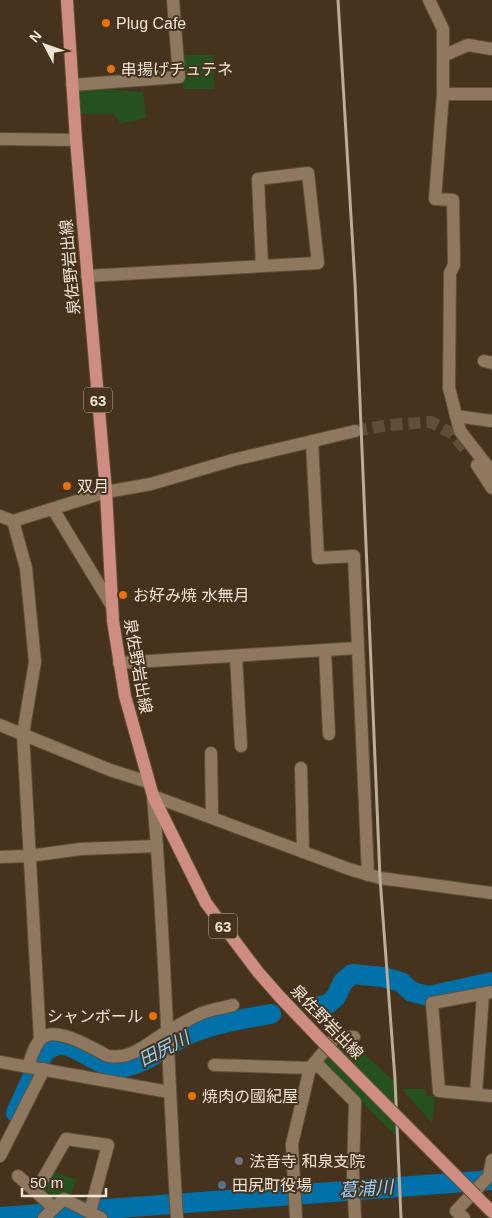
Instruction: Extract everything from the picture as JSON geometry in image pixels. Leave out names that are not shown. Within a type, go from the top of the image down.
[{"type":"main road","name":"泉佐野岩出線","points":[[67,0],[76,140],[106,492],[113,621],[125,696],[148,782],[153,796],[206,903],[258,972],[319,1038],[492,1212]]},
{"type":"street","points":[[72,85],[178,77],[173,0]]},
{"type":"street","points":[[429,0],[443,29],[443,94],[435,200],[453,200],[454,266],[450,273],[449,388],[460,431],[492,472]]},
{"type":"street","points":[[443,56],[468,45],[492,49]]},
{"type":"street","points":[[443,94],[492,94]]},
{"type":"street","points":[[0,139],[76,140]]},
{"type":"street","points":[[87,276],[318,263],[308,173],[258,180],[262,266]]},
{"type":"street","points":[[456,416],[492,421]]},
{"type":"street","points":[[0,516],[13,521],[106,492],[151,484],[233,460],[355,431]]},
{"type":"street","points":[[312,441],[318,558],[354,556],[368,875]]},
{"type":"street","points":[[466,450],[492,488]]},
{"type":"street","points":[[53,509],[112,606]]},
{"type":"street","points":[[13,521],[26,568],[35,662],[22,734],[40,1040]]},
{"type":"street","points":[[120,663],[357,648]]},
{"type":"street","points":[[325,650],[328,734]]},
{"type":"street","points":[[236,656],[241,746]]},
{"type":"street","points":[[0,725],[110,770],[148,782]]},
{"type":"street","points":[[211,753],[212,817]]},
{"type":"street","points":[[301,768],[303,852]]},
{"type":"street","points":[[177,1218],[169,1092],[158,846],[153,796],[368,875],[492,893]]},
{"type":"street","points":[[0,857],[29,856],[81,849],[158,846]]},
{"type":"street","points":[[476,1094],[487,993],[432,1003],[439,1091],[492,1096]]},
{"type":"street","points":[[28,1066],[36,1045],[44,1036],[52,1033],[62,1035],[108,1056],[116,1057],[136,1052],[167,1031],[204,1012],[232,1005]]},
{"type":"street","points":[[296,1218],[292,1144],[310,1068],[336,1037],[354,1037]]},
{"type":"street","points":[[0,1062],[169,1092]]},
{"type":"street","points":[[214,1065],[310,1068],[319,1066],[355,1102],[355,1218]]},
{"type":"street","points":[[0,1156],[44,1069]]},
{"type":"street","points":[[36,1192],[66,1139],[108,1145],[96,1215],[64,1199],[44,1218]]},
{"type":"street","points":[[464,1218],[456,1210],[489,1176],[492,1160]]},
{"type":"street","points":[[18,1176],[54,1208]]},
{"type":"green space","points":[[182,55],[214,55],[214,89],[183,89]]},
{"type":"green space","points":[[75,87],[143,92],[146,118],[120,124],[114,114],[77,114]]},
{"type":"green space","points":[[335,1038],[349,1040],[397,1084],[397,1137],[323,1064],[322,1052]]},
{"type":"green space","points":[[402,1089],[425,1089],[427,1096],[435,1096],[432,1123]]},
{"type":"green space","points":[[52,1171],[77,1180],[71,1194],[62,1192],[59,1198],[44,1191]]},
{"type":"waterway","name":"田尻川","points":[[315,1007],[328,1004],[336,997],[343,982],[352,974],[383,977],[401,982],[412,992],[429,996],[492,982]]},
{"type":"waterway","name":"田尻川","points":[[16,1113],[42,1056],[51,1047],[60,1045],[70,1047],[102,1063],[113,1067],[124,1067],[148,1059],[185,1036],[206,1028],[271,1014]]},
{"type":"waterway","name":"葛浦川","points":[[0,1217],[492,1180]]},
{"type":"tunnel","points":[[355,431],[389,425],[431,422],[451,433],[467,451]]},
{"type":"railway","points":[[338,0],[355,283],[380,878],[395,1079],[401,1218]]},
{"type":"place","name":"Plug Cafe","points":[[106,23]]},
{"type":"place","name":"串揚げチュテネ","points":[[111,69]]},
{"type":"place","name":"双月","points":[[67,486]]},
{"type":"place","name":"お好み焼 水無月","points":[[123,595]]},
{"type":"place","name":"シャンボール","points":[[153,1016]]},
{"type":"place","name":"焼肉の國紀屋","points":[[192,1096]]},
{"type":"place","name":"法音寺 和泉支院","points":[[239,1161]]},
{"type":"place","name":"田尻町役場","points":[[222,1185]]}]
